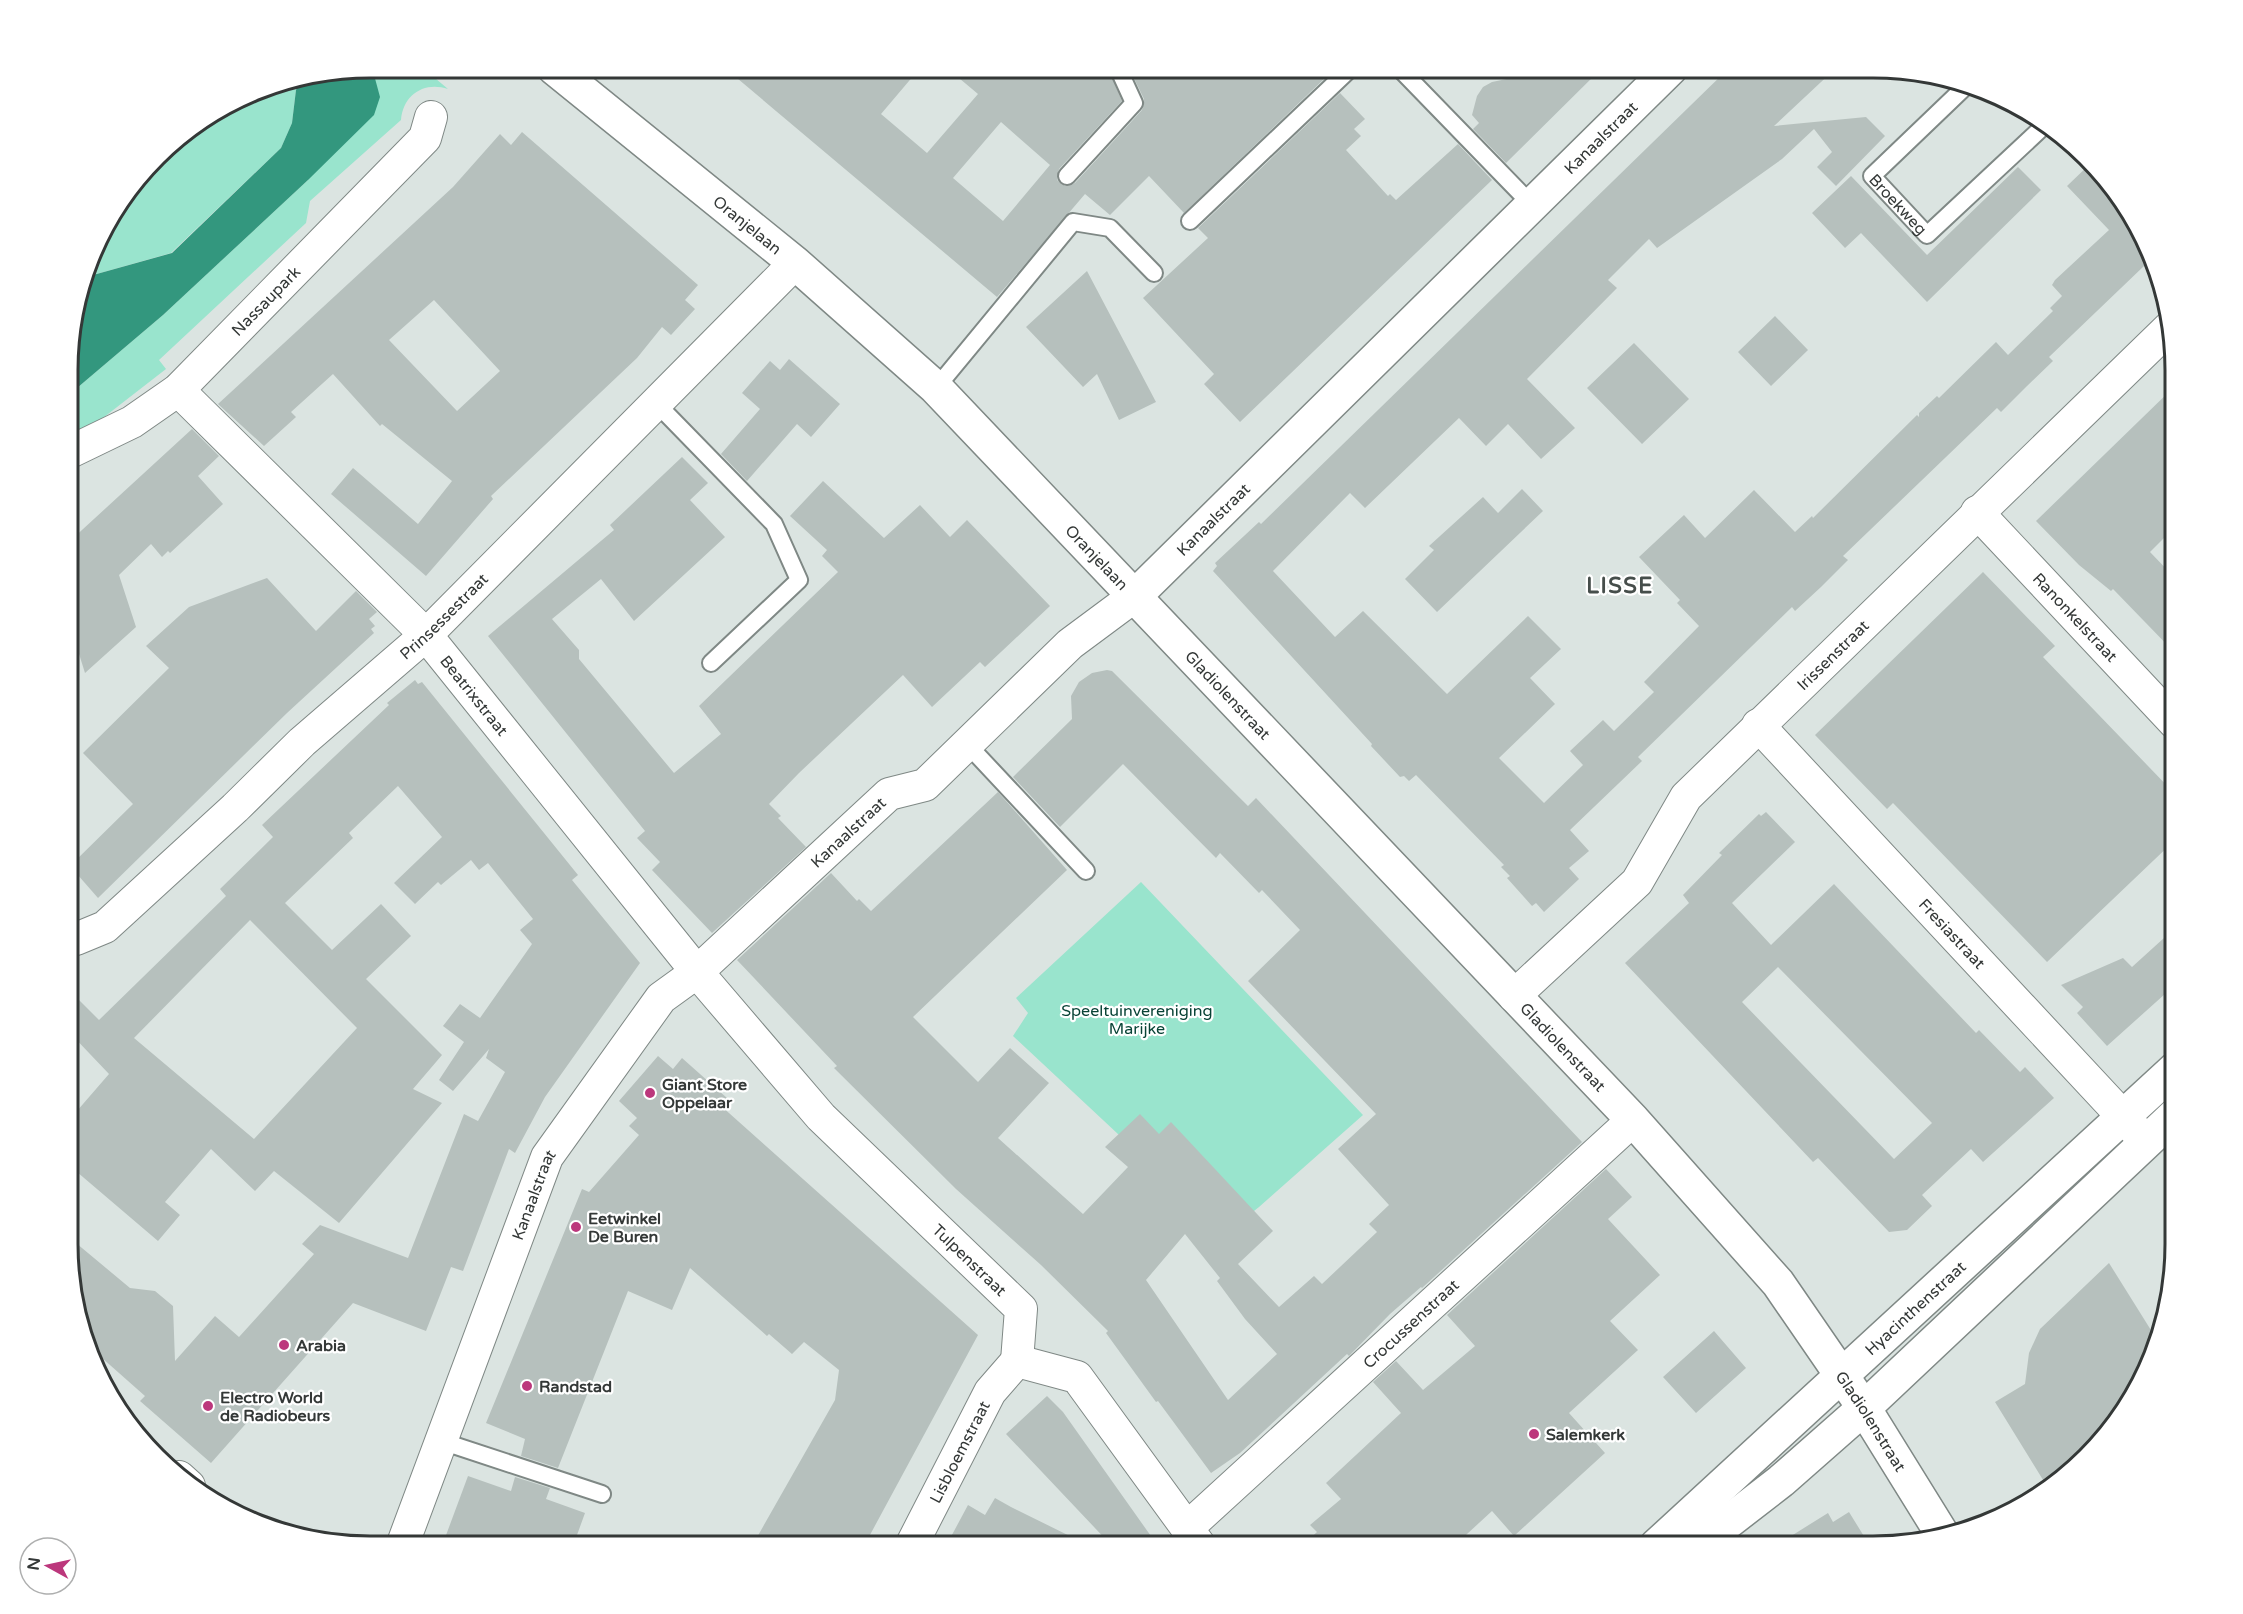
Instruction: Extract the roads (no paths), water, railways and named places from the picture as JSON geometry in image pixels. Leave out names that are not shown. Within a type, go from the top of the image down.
[{"type":"main road","name":"Oranjelaan","points":[[567,78],[795,263],[936,388],[1045,504],[1136,595]]},
{"type":"main road","name":"Kanaalstraat","points":[[1136,595],[1661,78]]},
{"type":"main road","name":"Gladiolenstraat","points":[[1136,595],[1633,1120],[1778,1283],[1864,1408],[1939,1528]]},
{"type":"main road","name":"Hyacinthenstraat","points":[[1667,1536],[2165,1078]]},
{"type":"main road","points":[[1710,1536],[1781,1481],[1864,1408],[2165,1123]]},
{"type":"street","name":"Nassaupark","points":[[78,448],[132,422],[177,390],[424,138],[431,117]]},
{"type":"street","name":"Prinsessestraat","points":[[78,938],[105,927],[235,808],[302,742],[426,635],[795,263]]},
{"type":"street","name":"Irissenstraat","points":[[1514,996],[1637,882],[1686,797],[2163,334]]},
{"type":"street","name":"Beatrixstraat","points":[[177,390],[426,635],[697,972]]},
{"type":"street","name":"Ranonkelstraat","points":[[1977,512],[2165,712]]},
{"type":"street","name":"Kanaalstraat","points":[[406,1536],[453,1402],[547,1157],[661,998],[697,972],[889,794],[925,785],[1070,644],[1136,595]]},
{"type":"street","name":"Fresiastraat","points":[[1758,725],[2146,1141]]},
{"type":"street","name":"Tulpenstraat","points":[[697,972],[821,1117],[1021,1309],[1017,1361]]},
{"type":"street","name":"Crocussenstraat","points":[[1195,1536],[1633,1120]]},
{"type":"street","points":[[1017,1361],[1077,1377],[1193,1536]]},
{"type":"street","name":"Lisbloemstraat","points":[[916,1536],[990,1392],[1017,1361]]},
{"type":"lane","points":[[1067,177],[1134,103],[1123,78]]},
{"type":"lane","points":[[1190,221],[1340,78]]},
{"type":"lane","points":[[1409,78],[1532,205]]},
{"type":"lane","name":"Broekweg","points":[[1960,91],[1872,176],[1927,235],[2039,130]]},
{"type":"lane","points":[[936,388],[1073,222],[1110,228],[1154,273]]},
{"type":"lane","points":[[656,404],[774,524],[799,580],[711,663]]},
{"type":"lane","points":[[968,744],[1086,871]]},
{"type":"lane","points":[[441,1441],[602,1494]]},
{"type":"place","name":"Giant Store Oppelaar","points":[[650,1093]]},
{"type":"place","name":"Eetwinkel De Buren","points":[[576,1227]]},
{"type":"place","name":"Arabia","points":[[284,1345]]},
{"type":"place","name":"Randstad","points":[[527,1386]]},
{"type":"place","name":"Electro World de Radiobeurs","points":[[208,1406]]},
{"type":"place","name":"Salemkerk","points":[[1534,1434]]},
{"type":"district","name":"LISSE","points":[[1620,585]]},
{"type":"park label","name":"Speeltuinvereniging Marijke","points":[[1137,1019]]}]
